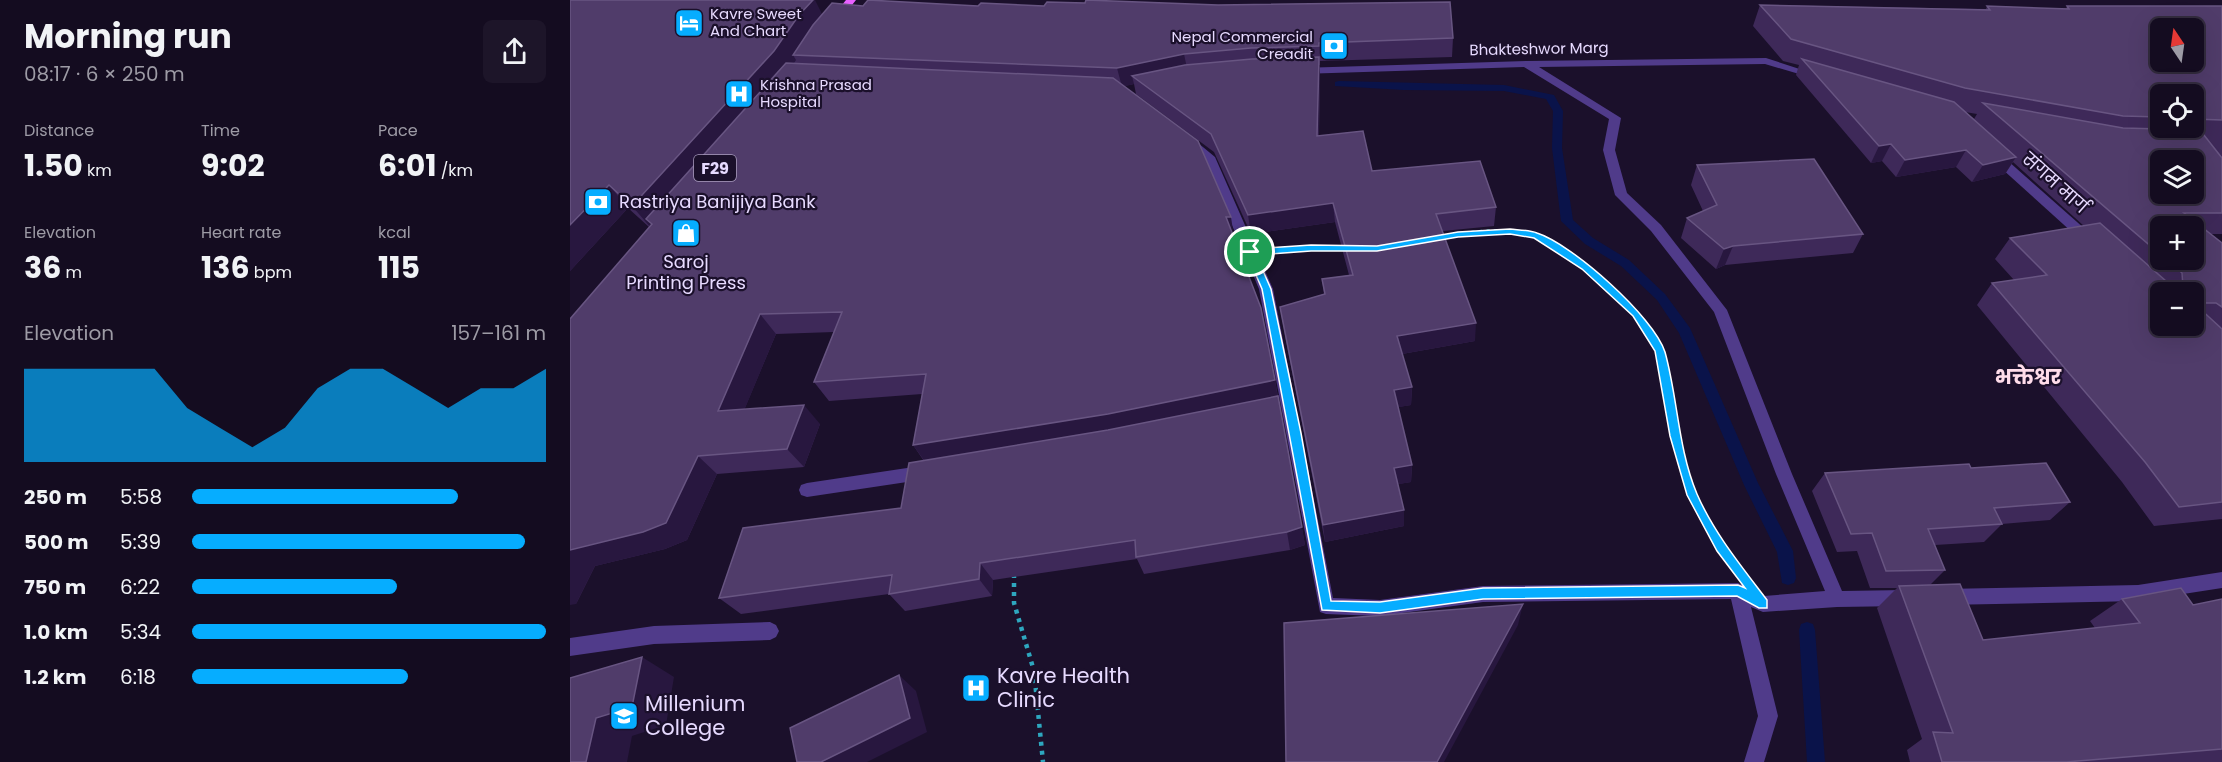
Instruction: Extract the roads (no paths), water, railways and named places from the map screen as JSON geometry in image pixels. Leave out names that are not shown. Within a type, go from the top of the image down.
[{"type":"main road","points":[[824,32],[851,0]]},
{"type":"street","name":"Bhakteshwor Marg","points":[[1290,71],[1526,64],[1766,61],[1826,78]]},
{"type":"street","points":[[1526,64],[1615,118],[1609,150],[1621,195],[1656,228],[1720,310],[1784,474],[1837,599]]},
{"type":"street","points":[[1174,131],[1209,157],[1266,289],[1284,406],[1326,606],[1380,608],[1483,594],[1738,591],[1763,604],[1837,599],[2138,593],[2222,580]]},
{"type":"street","name":"संगम मार्ग","points":[[1985,147],[2099,249]]},
{"type":"street","points":[[807,490],[945,470]]},
{"type":"street","points":[[1738,591],[1768,716],[1754,762]]},
{"type":"street","points":[[570,647],[654,636],[770,631]]},
{"type":"waterway","points":[[1339,84],[1404,87],[1473,86],[1520,90],[1550,97],[1558,111],[1557,148],[1567,221],[1589,241],[1625,263],[1661,297],[1685,331],[1751,485],[1785,551],[1788,578]]},
{"type":"waterway","points":[[1807,630],[1816,762]]},
{"type":"place","name":"Kavre Sweet And Chart","points":[[689,23]]},
{"type":"place","name":"Nepal Commercial Creadit","points":[[1334,46]]},
{"type":"place","name":"Krishna Prasad Hospital","points":[[739,94]]},
{"type":"place","name":"Rastriya Banijiya Bank","points":[[598,202]]},
{"type":"place","name":"Saroj Printing Press","points":[[686,233]]},
{"type":"place","name":"Kavre Health Clinic","points":[[976,688]]},
{"type":"place","name":"Millenium College","points":[[624,716]]},
{"type":"district","name":"भक्तेश्वर","points":[[2028,377]]}]
